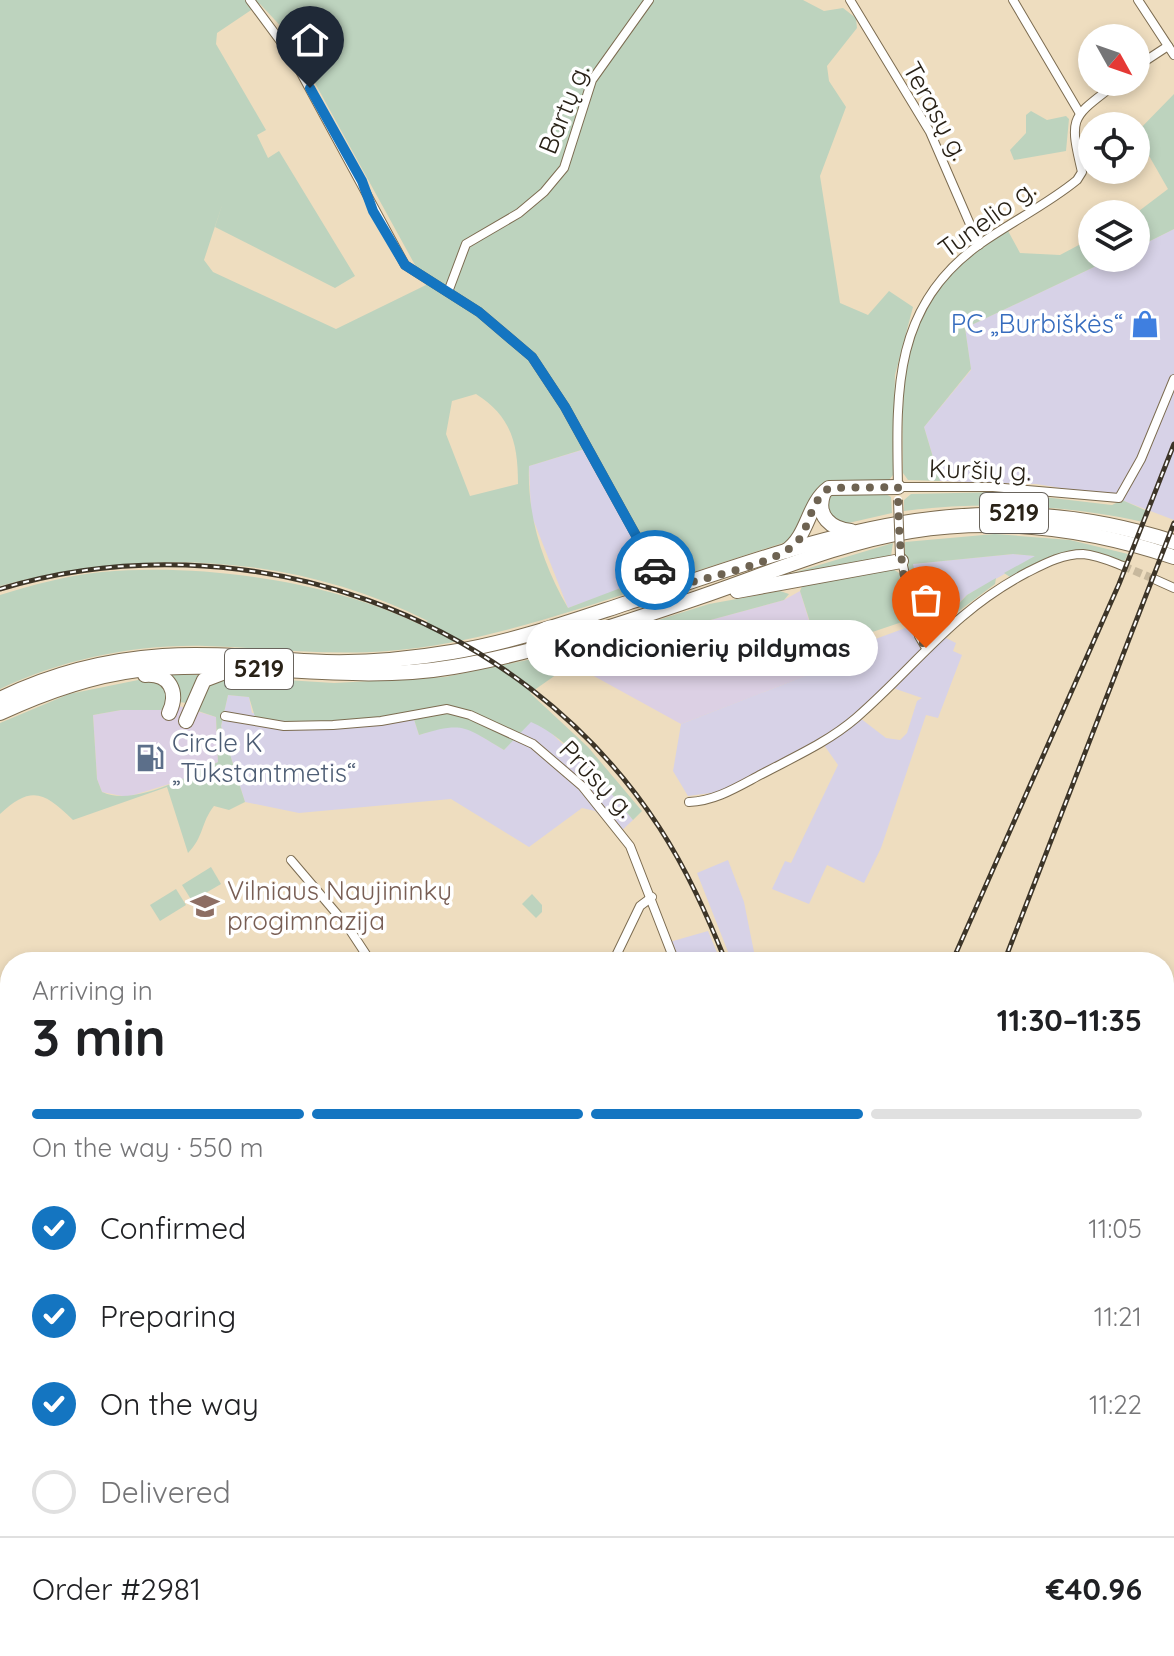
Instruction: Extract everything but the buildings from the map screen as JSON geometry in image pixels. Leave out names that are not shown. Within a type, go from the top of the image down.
[{"type":"highway","points":[[780,554],[800,537],[815,501],[825,491],[834,487],[898,494]]},
{"type":"highway","points":[[825,491],[820,506],[825,518],[834,527],[853,531]]},
{"type":"highway","name":"5219","points":[[0,699],[55,677],[132,658],[210,655],[373,661],[452,652],[522,638],[853,531],[959,513],[1022,513],[1089,521],[1174,542]]},
{"type":"highway","name":"5219","points":[[0,713],[59,688],[165,668],[374,675],[452,667],[524,651],[697,598],[858,543],[927,529],[1000,526],[1061,530],[1174,557]]},
{"type":"highway","points":[[697,598],[901,558]]},
{"type":"highway","points":[[654,568],[663,577],[682,585]]},
{"type":"highway","points":[[643,597],[656,579],[654,568]]},
{"type":"highway","points":[[186,721],[207,677],[215,673],[256,669]]},
{"type":"highway","points":[[105,677],[152,674],[162,677],[174,692],[169,713]]},
{"type":"street","points":[[250,0],[293,58],[362,181],[377,220],[405,265],[508,333],[549,379],[654,568]]},
{"type":"street","name":"Bartų g.","points":[[448,292],[466,244],[519,213],[544,192],[564,168],[592,80],[649,0]]},
{"type":"street","name":"Terasų g.","points":[[850,0],[930,132],[979,245]]},
{"type":"street","points":[[1013,0],[1079,112],[1100,96]]},
{"type":"street","points":[[1138,0],[1174,55]]},
{"type":"street","points":[[1150,58],[1168,46]]},
{"type":"street","name":"Tunelio g.","points":[[1078,116],[1073,134],[1078,155]]},
{"type":"street","name":"Tunelio g.","points":[[926,648],[919,636],[901,558],[898,494],[896,407],[912,332],[939,279],[979,245],[1078,178]]},
{"type":"street","name":"Kuršių g.","points":[[898,494],[993,487],[1119,498],[1141,459],[1174,379]]},
{"type":"street","points":[[689,802],[703,801],[729,791],[829,738],[855,718],[983,597],[1057,558],[1086,554],[1123,566]]},
{"type":"street","points":[[1154,579],[1174,588]]},
{"type":"street","name":"Prūsų g.","points":[[225,716],[284,726],[381,721],[447,709],[470,715],[533,744],[582,786],[630,846],[671,952]]},
{"type":"street","points":[[291,860],[348,927],[364,952]]},
{"type":"street","points":[[618,952],[640,906],[652,897]]},
{"type":"shaded area","points":[[1174,229],[1174,520],[1111,496],[1036,484],[940,481],[924,427],[971,370],[965,328],[1083,272],[1150,272],[1150,241]]},
{"type":"shaded area","points":[[592,447],[657,564],[642,571],[641,578],[634,584],[568,608],[531,514],[529,466]]},
{"type":"shaded area","points":[[1013,554],[1037,556],[967,595],[938,622],[920,656],[942,636],[956,643],[953,651],[962,655],[938,718],[926,715],[881,848],[864,883],[827,865],[809,904],[772,889],[785,861],[791,863],[838,765],[824,745],[734,790],[688,796],[673,771],[681,724],[823,669],[821,659],[919,623],[929,625],[912,564]],"holes":[[[890,687],[922,698],[917,701],[907,733],[900,740],[886,738],[860,718]]]},
{"type":"shaded area","points":[[800,591],[824,669],[681,724],[592,675],[586,657],[607,648],[784,600]]},
{"type":"shaded area","points":[[228,695],[249,697],[252,713],[412,713],[419,735],[450,725],[465,726],[504,750],[530,721],[547,729],[603,783],[633,820],[618,834],[595,811],[582,808],[529,847],[451,799],[299,813],[245,802],[221,726]]},
{"type":"shaded area","points":[[169,703],[216,717],[218,762],[179,781],[127,797],[102,792],[97,779],[93,715],[121,710],[160,710]]},
{"type":"shaded area","points":[[728,860],[744,902],[754,952],[728,952],[697,873]]},
{"type":"shaded area","points":[[708,931],[717,952],[669,952],[666,943]]},
{"type":"green space","points":[[0,0],[803,0],[824,11],[843,8],[856,18],[857,28],[827,66],[829,81],[846,107],[820,176],[840,303],[868,315],[889,291],[913,307],[895,375],[893,475],[889,480],[834,481],[789,541],[675,578],[662,571],[591,447],[529,466],[531,503],[538,540],[568,608],[639,581],[641,571],[653,574],[647,587],[487,635],[388,651],[342,653],[206,646],[153,648],[74,662],[0,689],[0,595],[76,575],[140,570],[223,573],[307,587],[348,597],[421,625],[428,621],[377,599],[325,582],[271,570],[217,564],[163,562],[108,566],[0,586]],"holes":[[[260,4],[288,34],[426,285],[336,329],[213,272],[204,260],[223,202],[215,227],[335,288],[355,276],[279,151],[268,158],[257,135],[266,130],[216,44],[217,33]],[[476,394],[505,422],[514,444],[518,484],[470,496],[446,434],[452,401]]]},
{"type":"green space","points":[[1174,94],[1174,229],[1150,241],[1150,203],[1168,189],[1150,158],[1150,119]]},
{"type":"green space","points":[[1031,111],[1047,120],[1066,116],[1069,119],[1066,151],[1014,160],[1010,150],[1026,133],[1026,115]]},
{"type":"green space","points":[[1007,229],[1020,253],[1060,255],[1078,245],[1078,272],[1083,272],[965,328],[971,369],[924,427],[940,481],[908,480],[903,473],[903,421],[912,343],[931,295],[953,267]]},
{"type":"green space","points":[[1000,492],[1112,505],[1122,500],[1147,511],[1143,522],[1025,506],[964,506],[904,511],[904,500],[911,494]]},
{"type":"green space","points":[[884,493],[891,497],[892,513],[844,524],[839,524],[824,505],[833,494]]},
{"type":"green space","points":[[995,534],[1070,540],[1128,554],[1124,562],[1092,553],[1066,553],[1010,577],[1004,573],[1035,556],[1013,554],[913,564],[925,619],[931,624],[919,623],[905,562],[905,542]]},
{"type":"green space","points":[[893,543],[891,556],[759,583]]},
{"type":"green space","points":[[890,567],[899,573],[908,620],[819,650],[800,591],[803,584]]},
{"type":"green space","points":[[996,578],[995,584],[935,629],[967,595]]},
{"type":"green space","points":[[780,591],[789,594],[784,600],[607,648],[586,657],[589,665],[580,659],[571,659],[563,670],[530,693],[588,747],[642,811],[633,820],[574,752],[531,722],[504,750],[464,729],[446,728],[419,735],[412,713],[334,721],[274,720],[255,717],[249,697],[228,695],[221,726],[245,802],[229,810],[214,806],[188,853],[167,787],[73,820],[54,803],[38,796],[21,798],[0,814],[0,723],[69,694],[153,677],[169,688],[164,709],[121,710],[93,715],[97,779],[102,792],[129,796],[161,788],[218,762],[216,717],[195,710],[205,686],[220,676],[334,683],[445,677],[537,658],[709,604]]},
{"type":"green space","points":[[168,675],[202,675],[187,703],[179,702]]},
{"type":"green space","points":[[211,867],[221,884],[192,901],[182,885]]},
{"type":"green space","points":[[176,889],[186,905],[160,921],[150,905]]},
{"type":"green space","points":[[532,894],[542,905],[542,912],[536,918],[522,904]]},
{"type":"tunnel","points":[[1123,566],[1154,579]]},
{"type":"railway","points":[[956,952],[1119,584],[1174,444]]},
{"type":"railway","points":[[1008,952],[1174,523]]},
{"type":"railway","points":[[0,589],[92,569],[186,565],[279,576],[368,600],[453,639],[532,690],[601,753],[669,843],[696,893],[722,952]]},
{"type":"way so far","points":[[655,570],[671,582],[682,585],[780,554],[796,543],[815,501],[829,488],[898,487],[901,561],[919,636],[926,648]]},
{"type":"place","name":"PC „Burbiškės“","points":[[1145,324]]},
{"type":"place","name":"Kondicionierių pildymas","points":[[926,648]]},
{"type":"place","name":"Circle K „Tūkstantmetis“","points":[[150,758]]},
{"type":"place","name":"Vilniaus Naujininkų progimnazija","points":[[205,906]]},
{"type":"route","points":[[310,88],[362,181],[382,229],[405,265],[508,333],[532,357],[549,379],[655,570]]}]
